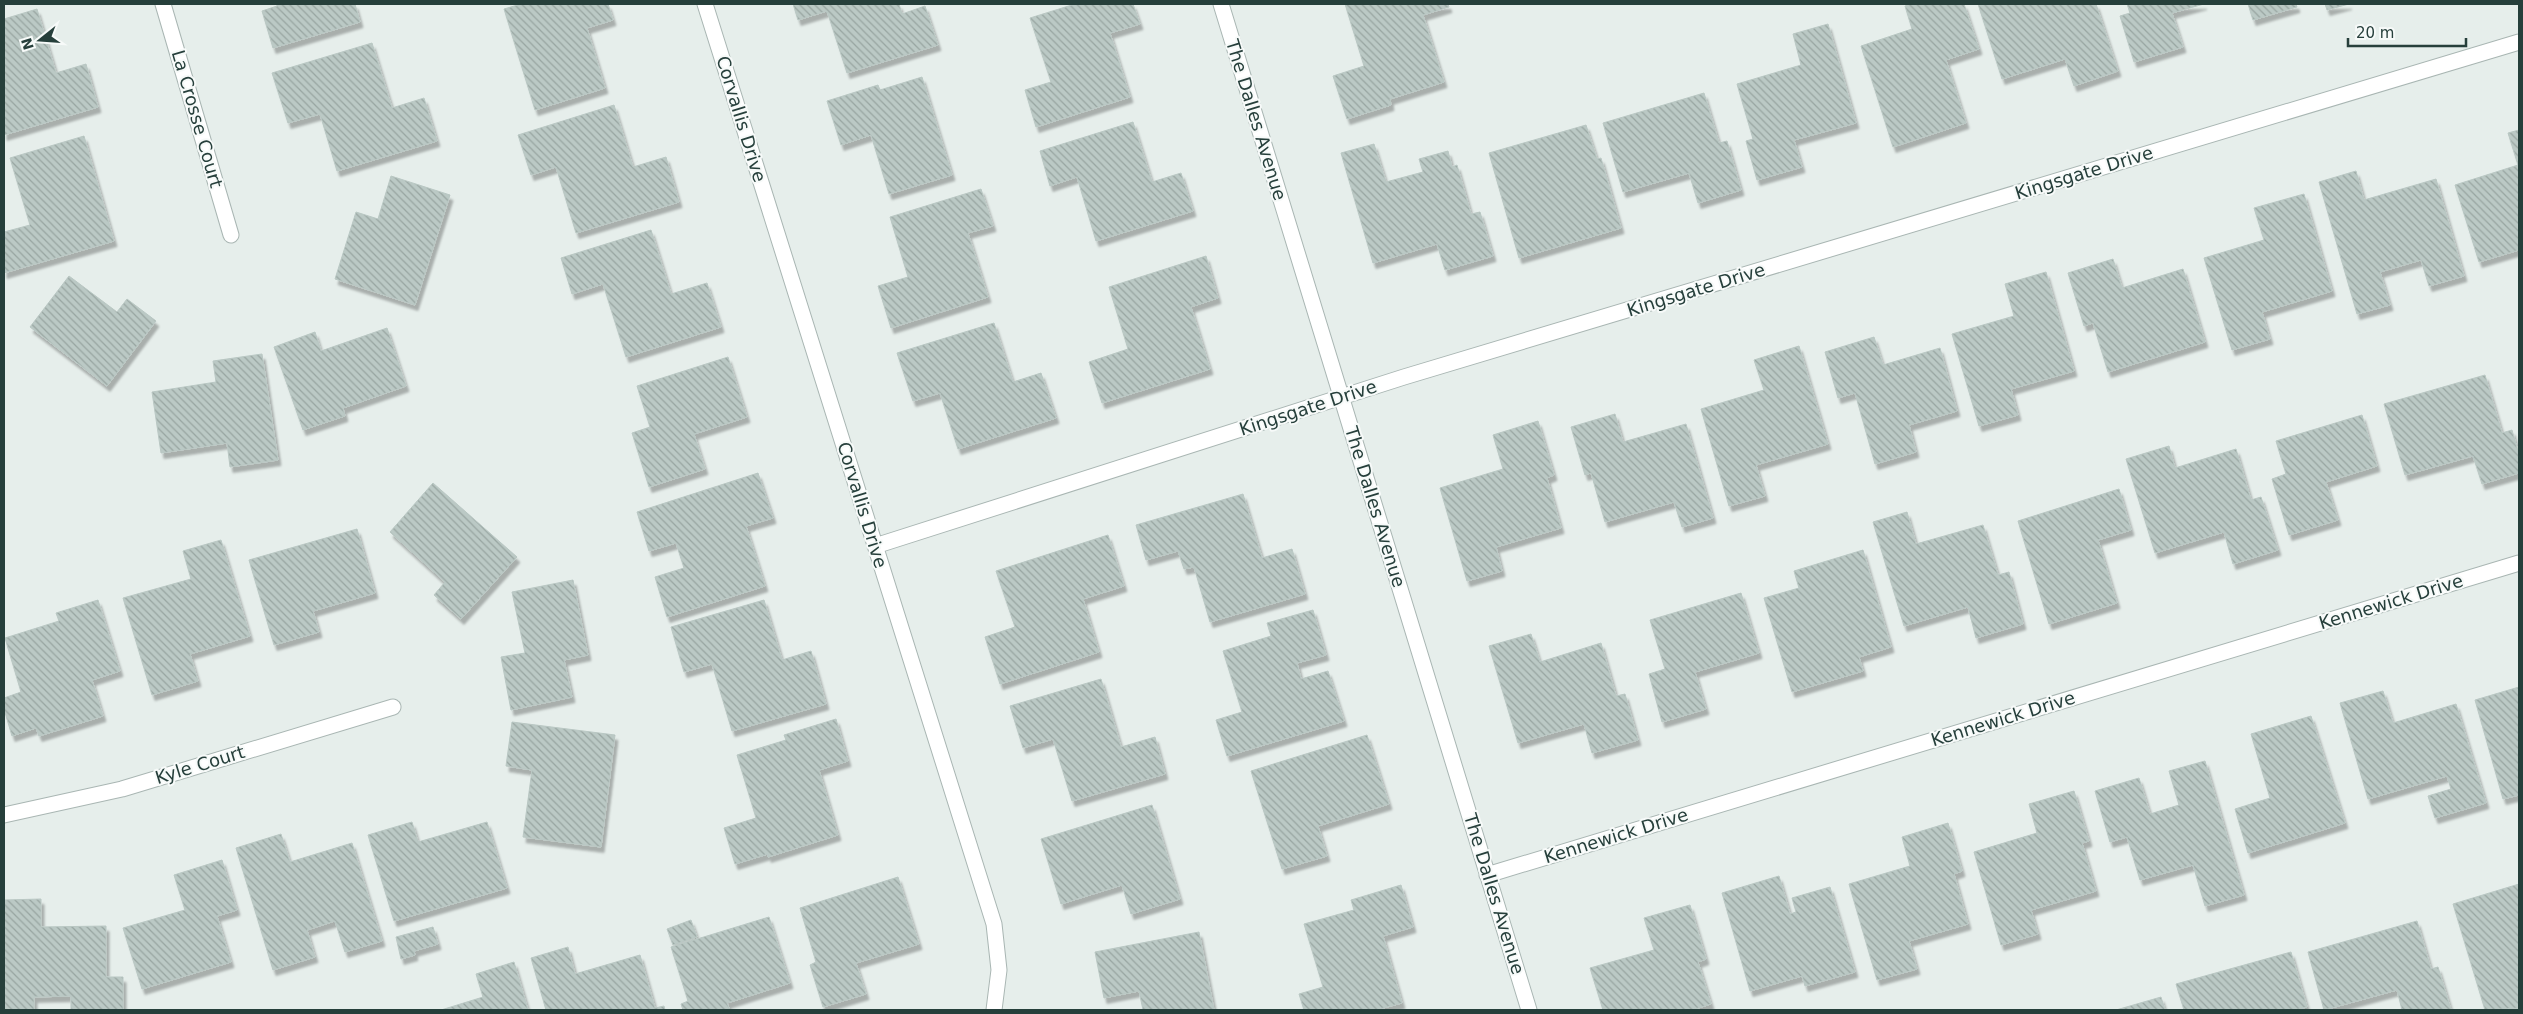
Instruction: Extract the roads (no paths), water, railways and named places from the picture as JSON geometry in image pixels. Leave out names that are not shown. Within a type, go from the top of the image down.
[{"type":"street","name":"La Crosse Court","points":[[163,4],[230,235]]},
{"type":"street","name":"Corvallis Drive","points":[[705,4],[994,924],[999,970],[994,1010]]},
{"type":"street","name":"The Dalles Avenue","points":[[1221,4],[1529,1010]]},
{"type":"street","name":"Kingsgate Drive","points":[[875,546],[1342,398],[2519,42]]},
{"type":"street","name":"Kennewick Drive","points":[[1488,875],[2519,563]]},
{"type":"street","name":"Kyle Court","points":[[4,815],[122,788],[393,707]]}]
